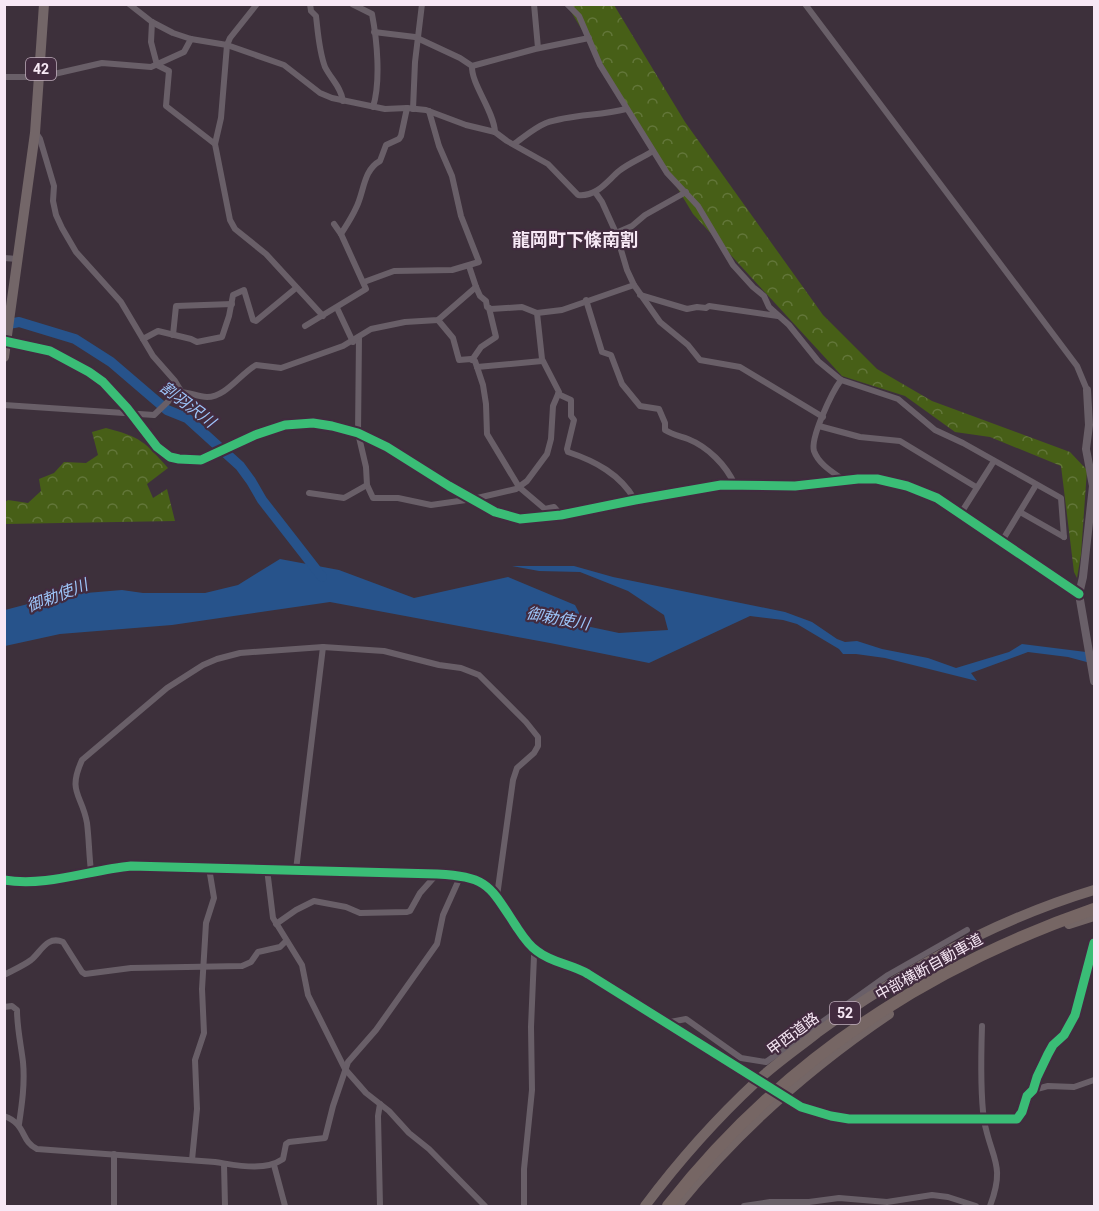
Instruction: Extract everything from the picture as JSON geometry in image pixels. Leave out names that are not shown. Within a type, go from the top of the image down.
[{"type":"highway","name":"甲西道路","points":[[645,1206],[704,1136],[758,1080],[842,1015],[928,961],[1018,918],[1095,890]]},
{"type":"highway","name":"中部横断自動車道","points":[[668,1206],[732,1133],[790,1079],[850,1031],[951,969],[1024,935],[1095,909]]},
{"type":"highway","name":"52","points":[[677,1206],[730,1145],[782,1095],[856,1036],[931,987],[1020,944],[1095,916]]},
{"type":"main road","name":"42","points":[[4,357],[35,133],[41,77],[44,4]]},
{"type":"street","points":[[129,4],[152,22],[173,33],[191,39],[227,45],[284,65],[320,93],[373,107],[429,111],[466,125],[495,132],[553,168],[578,195],[583,196],[595,192],[607,184],[620,170],[653,151]]},
{"type":"street","points":[[257,4],[227,45],[221,118],[215,144],[226,211],[235,229],[266,254],[323,316]]},
{"type":"street","points":[[310,4],[311,12],[315,16],[321,56],[343,100]]},
{"type":"street","points":[[352,4],[372,14],[377,57],[373,107]]},
{"type":"street","points":[[341,234],[357,206],[366,177],[380,161],[386,145],[399,139],[410,108],[422,4]]},
{"type":"street","points":[[534,4],[538,48]]},
{"type":"street","points":[[567,4],[579,16],[600,65],[667,173],[698,206],[733,264],[764,296],[769,307],[789,325],[818,361],[841,380],[898,399],[935,430],[963,442],[1061,498],[1064,537],[1020,512]]},
{"type":"street","points":[[805,4],[1077,366],[1086,390],[1092,424],[1086,448],[1093,486],[1079,594],[1095,681]]},
{"type":"street","points":[[152,22],[150,42],[156,65]]},
{"type":"street","points":[[374,32],[419,39],[472,66],[538,48],[590,38]]},
{"type":"street","points":[[4,77],[41,77],[102,63],[151,67],[184,52],[191,39]]},
{"type":"street","points":[[156,65],[169,71],[166,106],[215,144]]},
{"type":"street","points":[[472,66],[472,73],[483,95],[495,132]]},
{"type":"street","points":[[514,144],[546,123],[583,116],[606,115],[626,109]]},
{"type":"street","points":[[363,282],[394,271],[452,270],[479,262],[463,223],[452,176],[439,146],[429,111]]},
{"type":"street","points":[[35,133],[40,139],[54,186],[56,215],[62,228],[76,252],[121,302],[153,356],[181,391]]},
{"type":"street","points":[[595,192],[616,233],[634,285],[660,322],[688,345],[700,360],[740,367],[823,417]]},
{"type":"street","points":[[616,233],[632,226],[645,215],[686,192]]},
{"type":"street","points":[[305,326],[366,289],[341,234],[334,224]]},
{"type":"street","points":[[4,258],[18,259]]},
{"type":"street","points":[[469,266],[476,287],[489,308],[496,337],[481,346],[472,360]]},
{"type":"street","points":[[489,308],[522,307],[537,313],[562,310],[634,285]]},
{"type":"street","points":[[4,405],[154,415],[181,391],[207,397],[213,396],[228,388],[256,365],[281,368],[353,342],[371,330],[384,326],[438,320],[476,287]]},
{"type":"street","points":[[143,339],[158,331],[198,342],[222,337],[233,295],[244,290],[253,320],[256,321],[296,288]]},
{"type":"street","points":[[640,295],[687,309],[709,306],[778,316]]},
{"type":"street","points":[[586,300],[602,352],[611,355],[622,384],[640,406],[659,409],[665,423],[665,430],[672,435],[688,439],[716,457],[735,485]]},
{"type":"street","points":[[173,335],[176,306],[232,303]]},
{"type":"street","points":[[336,308],[353,342]]},
{"type":"street","points":[[537,313],[538,344],[542,361],[558,394],[571,400],[571,416],[574,420],[568,452],[594,460],[624,483],[635,500]]},
{"type":"street","points":[[438,320],[453,338],[459,360],[472,360]]},
{"type":"street","points":[[359,337],[358,433],[368,485],[373,498],[398,498],[431,505],[473,499],[519,487],[547,454],[551,439],[553,406],[558,394]]},
{"type":"street","points":[[6,341],[50,351],[76,364],[103,382],[157,447],[170,457],[186,460],[207,458],[240,441],[285,425],[313,423],[358,433],[387,447],[448,486],[495,512],[520,519],[561,515],[701,488],[735,485],[795,486],[877,479],[907,486],[937,498],[1079,594]]},
{"type":"street","points":[[472,360],[483,385],[487,434],[519,487],[540,506],[545,509],[554,507],[561,515]]},
{"type":"street","points":[[477,367],[542,361]]},
{"type":"street","points":[[841,380],[813,444],[818,459],[845,481]]},
{"type":"street","points":[[819,426],[860,437],[900,441],[976,487]]},
{"type":"street","points":[[961,513],[994,461]]},
{"type":"street","points":[[309,493],[344,498],[368,485]]},
{"type":"street","points":[[1002,541],[1036,485]]},
{"type":"street","points":[[296,870],[323,647]]},
{"type":"street","points":[[91,871],[85,813],[76,794],[75,785],[75,776],[82,760],[167,688],[203,665],[240,653],[323,647],[384,651],[479,675],[538,737],[538,746],[534,753],[517,768],[513,780],[497,896]]},
{"type":"street","points":[[4,880],[34,882],[131,866],[460,875],[479,881],[497,896],[521,933],[537,951],[556,962],[578,968],[801,1107],[816,1113],[849,1119],[1017,1119],[1027,1096],[1033,1090],[1040,1087],[1074,1087],[1095,1080]]},
{"type":"street","points":[[192,1160],[197,1109],[195,1060],[204,1033],[202,989],[206,923],[214,898],[209,868]]},
{"type":"street","points":[[267,869],[273,918],[302,965],[308,995],[345,1069],[353,1080],[429,1149],[485,1206]]},
{"type":"street","points":[[276,924],[314,901],[346,907],[360,913],[407,912],[436,874]]},
{"type":"street","points":[[4,1007],[12,1006],[17,1010],[23,1064],[19,1124],[28,1143],[37,1149],[192,1160],[232,1167],[274,1165],[283,1159],[286,1144],[289,1142],[320,1140],[327,1136],[345,1069],[362,1044],[376,1030],[437,944],[443,915],[460,875]]},
{"type":"street","points":[[665,1024],[686,1019],[741,1058],[766,1062],[888,975],[966,930]]},
{"type":"street","points":[[4,975],[32,959],[45,944],[54,940],[63,942],[85,974],[131,968],[203,968],[246,965],[258,952],[275,949],[286,941]]},
{"type":"street","points":[[1033,1090],[1053,1045],[1064,1035],[1075,1015],[1095,943]]},
{"type":"street","points":[[524,1206],[524,1169],[532,1090],[531,1027],[534,956],[537,951]]},
{"type":"street","points":[[982,1026],[981,1071],[984,1119],[998,1169],[998,1180],[990,1206]]},
{"type":"street","points":[[380,1104],[378,1116],[380,1206]]},
{"type":"street","points":[[4,1116],[19,1124]]},
{"type":"street","points":[[114,1154],[114,1206]]},
{"type":"street","points":[[224,1164],[225,1206]]},
{"type":"street","points":[[274,1165],[285,1206]]},
{"type":"street","points":[[744,1206],[770,1202],[809,1204],[840,1198],[887,1202],[932,1195],[948,1197],[976,1206]]},
{"type":"green space","points":[[567,5],[614,5],[685,122],[823,315],[877,369],[932,401],[1070,452],[1087,470],[1077,578],[1074,572],[1061,466],[990,437],[955,432],[905,396],[842,376],[693,214]]},
{"type":"green space","points":[[106,428],[127,434],[142,442],[168,468],[147,484],[153,498],[167,489],[175,521],[5,524],[5,502],[8,500],[28,503],[41,491],[39,479],[54,473],[64,462],[86,463],[98,455],[92,432]]},
{"type":"water","name":"御勅使川","points":[[280,559],[339,570],[414,598],[508,577],[575,605],[586,626],[619,633],[668,630],[664,615],[628,591],[580,572],[539,571],[512,566],[574,566],[613,577],[785,612],[812,622],[845,642],[857,641],[882,649],[928,658],[956,668],[1009,652],[1022,644],[1094,653],[1094,664],[1068,657],[1028,652],[971,673],[977,681],[885,658],[843,654],[839,649],[797,624],[750,616],[649,663],[330,602],[172,625],[60,634],[5,646],[5,610],[62,595],[122,590],[143,593],[205,593],[238,585]]},
{"type":"waterway","name":"割羽沢川","points":[[4,325],[19,322],[75,339],[111,362],[167,410],[187,418],[240,466],[262,500],[322,577]]},
{"type":"cycle path","points":[[4,341],[50,351],[89,372],[103,382],[127,408],[157,447],[170,457],[201,460],[255,435],[285,425],[313,423],[332,426],[358,433],[387,447],[495,512],[520,519],[561,515],[721,485],[795,486],[877,479],[907,486],[937,498],[1079,594]]},
{"type":"cycle path","points":[[4,880],[20,882],[52,880],[131,866],[437,874],[467,878],[477,881],[493,892],[525,940],[543,955],[588,974],[801,1107],[849,1119],[1017,1119],[1053,1045],[1064,1035],[1075,1015],[1094,943]]},
{"type":"district","name":"龍岡町下條南割","points":[[575,240]]}]
